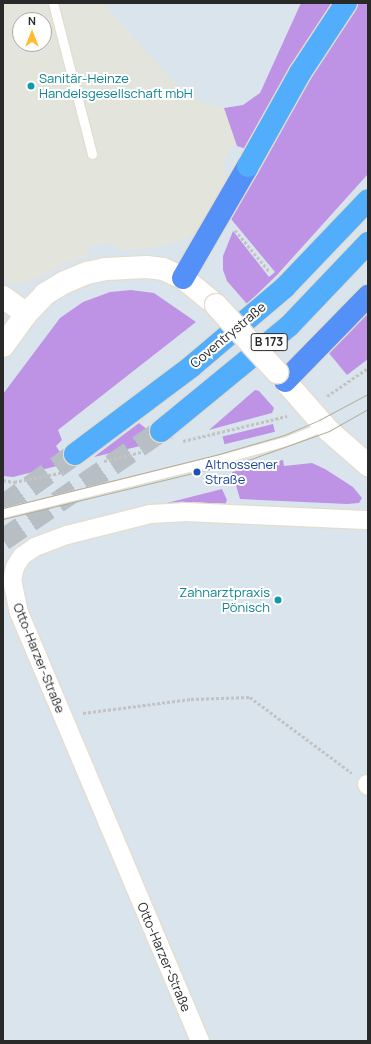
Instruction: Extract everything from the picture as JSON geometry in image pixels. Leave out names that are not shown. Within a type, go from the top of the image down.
[{"type":"highway","points":[[248,166],[300,73],[346,3]]},
{"type":"highway","name":"Coventrystraße","points":[[75,454],[192,366],[285,287],[368,200]]},
{"type":"highway","name":"B 173","points":[[162,431],[289,326],[368,243]]},
{"type":"main road","points":[[183,278],[248,166]]},
{"type":"main road","points":[[3,346],[26,314],[45,294],[63,283],[106,269],[147,267],[164,270],[183,278],[216,305],[324,426],[368,465]]},
{"type":"main road","points":[[281,377],[368,296]]},
{"type":"main road","points":[[3,297],[26,314]]},
{"type":"street","name":"Otto-Harzer-Straße","points":[[200,1041],[19,613],[13,589],[15,567],[22,556],[35,547],[67,534],[150,514],[183,512],[368,520]]},
{"type":"lane","points":[[53,3],[92,154]]},
{"type":"lane","points":[[3,513],[221,459],[286,441],[324,426]]},
{"type":"path","points":[[221,213],[270,273]]},
{"type":"path","points":[[323,399],[368,368]]},
{"type":"path","points":[[193,439],[285,417]]},
{"type":"path","points":[[62,716],[191,698],[250,698],[367,785]]},
{"type":"shaded area","points":[[3,3],[105,3],[110,11],[176,84],[205,103],[224,108],[237,146],[232,145],[224,163],[226,183],[201,226],[189,237],[172,244],[147,249],[119,251],[113,243],[87,247],[87,257],[65,263],[27,283],[12,284],[3,280]]},
{"type":"shaded area","points":[[301,3],[332,3],[289,72],[246,149],[237,146],[224,108],[243,105],[260,93]]},
{"type":"shaded area","points":[[359,3],[368,3],[368,174],[277,275],[247,304],[227,281],[223,270],[223,256],[233,231],[269,277],[275,272],[231,219],[305,87]]},
{"type":"shaded area","points":[[131,290],[154,293],[196,322],[58,430],[62,440],[56,446],[60,452],[81,460],[13,477],[3,476],[3,394],[60,318],[83,302],[110,292]]},
{"type":"shaded area","points":[[368,309],[368,359],[347,375],[328,352]]},
{"type":"shaded area","points":[[255,390],[259,391],[274,408],[272,413],[209,430]]},
{"type":"shaded area","points":[[139,423],[153,434],[174,438],[94,457]]},
{"type":"shaded area","points":[[273,424],[275,432],[224,444],[223,437]]},
{"type":"shaded area","points":[[283,460],[284,466],[312,463],[325,469],[353,487],[362,498],[359,503],[347,504],[240,499],[232,472]]},
{"type":"shaded area","points":[[222,489],[227,500],[225,505],[163,504]]},
{"type":"tunnel","points":[[3,540],[161,431]]},
{"type":"tunnel","points":[[3,506],[75,454]]},
{"type":"tram line","points":[[3,508],[219,454],[284,435],[319,420],[368,394]]},
{"type":"tram line","points":[[3,519],[251,459],[329,431],[368,409]]},
{"type":"place","name":"Sanitär-Heinze Handelsgesellschaft mbH","points":[[31,86]]},
{"type":"place","name":"Altnossener Straße","points":[[197,472]]},
{"type":"place","name":"Zahnarztpraxis Pönisch","points":[[278,600]]}]
